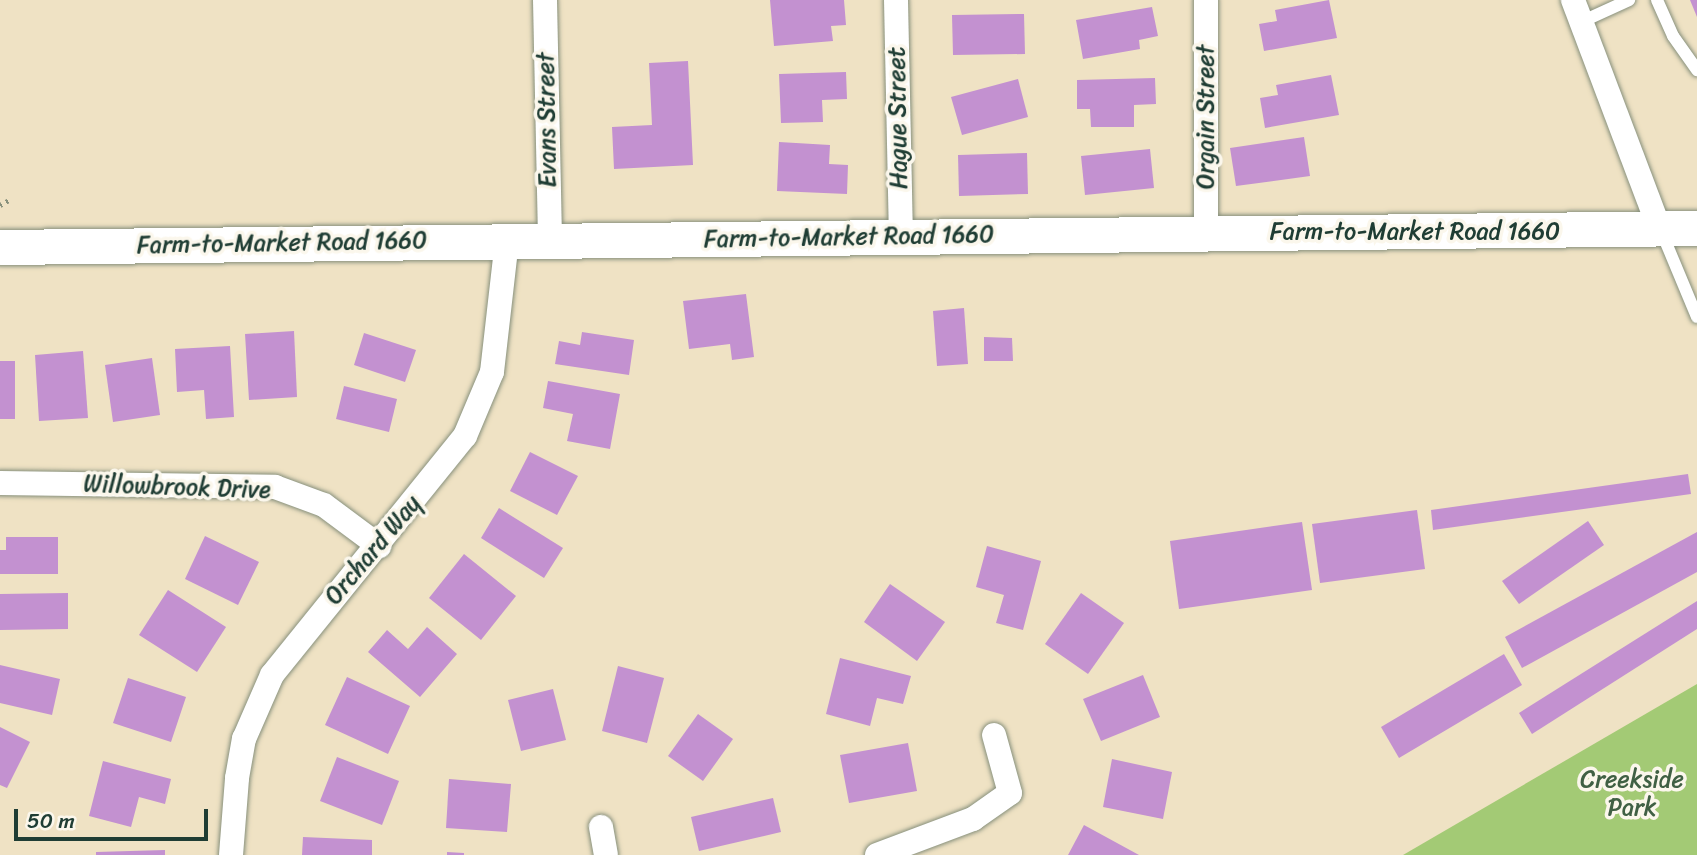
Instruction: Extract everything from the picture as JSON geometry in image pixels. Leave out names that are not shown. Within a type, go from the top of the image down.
[{"type":"main road","name":"Farm-to-Market Road 1660","points":[[0,247],[1697,228]]},
{"type":"street","name":"Evans Street","points":[[545,0],[550,241]]},
{"type":"street","name":"Hague Street","points":[[896,0],[901,237]]},
{"type":"street","name":"Orgain Street","points":[[1206,0],[1206,233]]},
{"type":"street","points":[[1577,11],[1660,230]]},
{"type":"street","name":"Orchard Way","points":[[231,855],[237,778],[244,739],[272,675],[333,597],[379,546],[465,436],[492,372],[507,241]]},
{"type":"street","name":"Willowbrook Drive","points":[[0,483],[275,487],[324,505],[379,546]]},
{"type":"street","points":[[877,855],[973,818],[1010,793],[994,735]]},
{"type":"street","points":[[601,827],[606,855]]},
{"type":"lane","points":[[1577,11],[1629,0]]},
{"type":"lane","points":[[1657,0],[1673,36],[1697,70]]},
{"type":"lane","points":[[1660,230],[1697,317]]},
{"type":"path","points":[[0,205],[9,200]]},
{"type":"green space","name":"Creekside Park","points":[[1697,684],[1697,855],[1403,855]]},
{"type":"building","points":[[770,0],[844,0],[846,25],[831,26],[833,41],[774,46]]},
{"type":"building","points":[[1329,0],[1337,38],[1264,51],[1259,24],[1277,21],[1275,10]]},
{"type":"building","points":[[1690,0],[1697,0],[1697,17]]},
{"type":"building","points":[[1152,7],[1158,36],[1139,40],[1140,49],[1083,59],[1076,20]]},
{"type":"building","points":[[1024,14],[1025,54],[953,55],[952,15]]},
{"type":"building","points":[[688,61],[693,165],[614,169],[612,127],[652,125],[649,63]]},
{"type":"building","points":[[846,72],[847,99],[822,100],[823,122],[781,123],[779,74]]},
{"type":"building","points":[[1331,75],[1339,115],[1265,128],[1260,98],[1278,95],[1276,85]]},
{"type":"building","points":[[1155,78],[1156,104],[1134,105],[1134,127],[1091,127],[1090,109],[1077,109],[1077,80]]},
{"type":"building","points":[[1018,79],[1028,117],[962,135],[951,97]]},
{"type":"building","points":[[1304,137],[1310,176],[1236,186],[1230,148]]},
{"type":"building","points":[[779,142],[830,145],[829,164],[848,165],[847,194],[777,191]]},
{"type":"building","points":[[1150,149],[1154,188],[1085,195],[1081,156]]},
{"type":"building","points":[[1027,153],[1028,194],[959,196],[958,155]]},
{"type":"building","points":[[746,294],[754,357],[732,360],[730,344],[689,349],[683,301]]},
{"type":"building","points":[[964,308],[968,364],[937,366],[933,311]]},
{"type":"building","points":[[294,331],[297,397],[249,400],[245,334]]},
{"type":"building","points":[[582,332],[634,340],[629,375],[555,364],[559,341],[580,345]]},
{"type":"building","points":[[364,333],[416,350],[405,382],[354,365]]},
{"type":"building","points":[[984,337],[1012,338],[1013,361],[984,361]]},
{"type":"building","points":[[230,346],[234,417],[206,419],[204,390],[177,392],[175,349]]},
{"type":"building","points":[[83,351],[88,418],[39,421],[35,355]]},
{"type":"building","points":[[152,358],[160,415],[113,422],[105,365]]},
{"type":"building","points":[[0,361],[15,361],[15,419],[0,419]]},
{"type":"building","points":[[548,381],[620,394],[610,449],[567,441],[573,414],[543,408]]},
{"type":"building","points":[[344,386],[397,399],[389,432],[336,419]]},
{"type":"building","points":[[530,452],[578,476],[557,515],[510,491]]},
{"type":"building","points":[[1688,474],[1691,494],[1433,530],[1431,510]]},
{"type":"building","points":[[499,508],[563,548],[544,578],[481,538]]},
{"type":"building","points":[[1417,510],[1425,569],[1320,583],[1312,524]]},
{"type":"building","points":[[1588,521],[1604,545],[1519,604],[1502,581]]},
{"type":"building","points":[[1302,522],[1312,590],[1179,609],[1170,541]]},
{"type":"building","points":[[1697,532],[1697,572],[1522,668],[1505,637]]},
{"type":"building","points":[[205,536],[259,562],[238,605],[185,579]]},
{"type":"building","points":[[6,537],[58,537],[58,574],[0,574],[0,550],[6,550]]},
{"type":"building","points":[[987,546],[1041,561],[1023,630],[996,623],[1004,595],[976,587]]},
{"type":"building","points":[[464,554],[516,596],[481,640],[429,598]]},
{"type":"building","points":[[890,584],[945,622],[917,661],[864,622]]},
{"type":"building","points":[[168,590],[226,627],[197,672],[139,635]]},
{"type":"building","points":[[68,593],[68,629],[0,630],[0,594]]},
{"type":"building","points":[[1081,593],[1124,623],[1088,674],[1045,644]]},
{"type":"building","points":[[1697,601],[1697,629],[1532,734],[1519,713]]},
{"type":"building","points":[[427,627],[457,654],[420,697],[368,652],[387,630],[408,649]]},
{"type":"building","points":[[1504,654],[1522,685],[1399,758],[1381,727]]},
{"type":"building","points":[[840,658],[911,676],[903,704],[877,698],[870,726],[826,714]]},
{"type":"building","points":[[0,665],[60,679],[52,715],[0,703]]},
{"type":"building","points":[[618,666],[664,678],[647,743],[602,731]]},
{"type":"building","points":[[1143,675],[1160,717],[1101,741],[1083,699]]},
{"type":"building","points":[[347,677],[410,706],[388,754],[325,725]]},
{"type":"building","points":[[128,678],[186,697],[171,742],[113,723]]},
{"type":"building","points":[[553,689],[566,740],[521,751],[508,700]]},
{"type":"building","points":[[698,714],[733,739],[703,781],[668,756]]},
{"type":"building","points":[[0,727],[30,742],[7,788],[0,785]]},
{"type":"building","points":[[908,743],[917,791],[849,803],[840,755]]},
{"type":"building","points":[[337,757],[399,781],[382,825],[320,801]]},
{"type":"building","points":[[1112,759],[1172,772],[1163,819],[1103,807]]},
{"type":"building","points":[[103,761],[171,779],[165,804],[139,797],[131,827],[89,816]]},
{"type":"building","points":[[449,779],[511,784],[507,832],[446,828]]},
{"type":"building","points":[[773,798],[781,832],[699,851],[691,817]]},
{"type":"building","points":[[1084,825],[1139,855],[1068,855]]},
{"type":"building","points":[[303,837],[372,840],[372,855],[302,855]]},
{"type":"building","points":[[165,850],[165,855],[96,855],[96,852]]},
{"type":"building","points":[[447,852],[464,853],[464,855],[447,855]]}]
